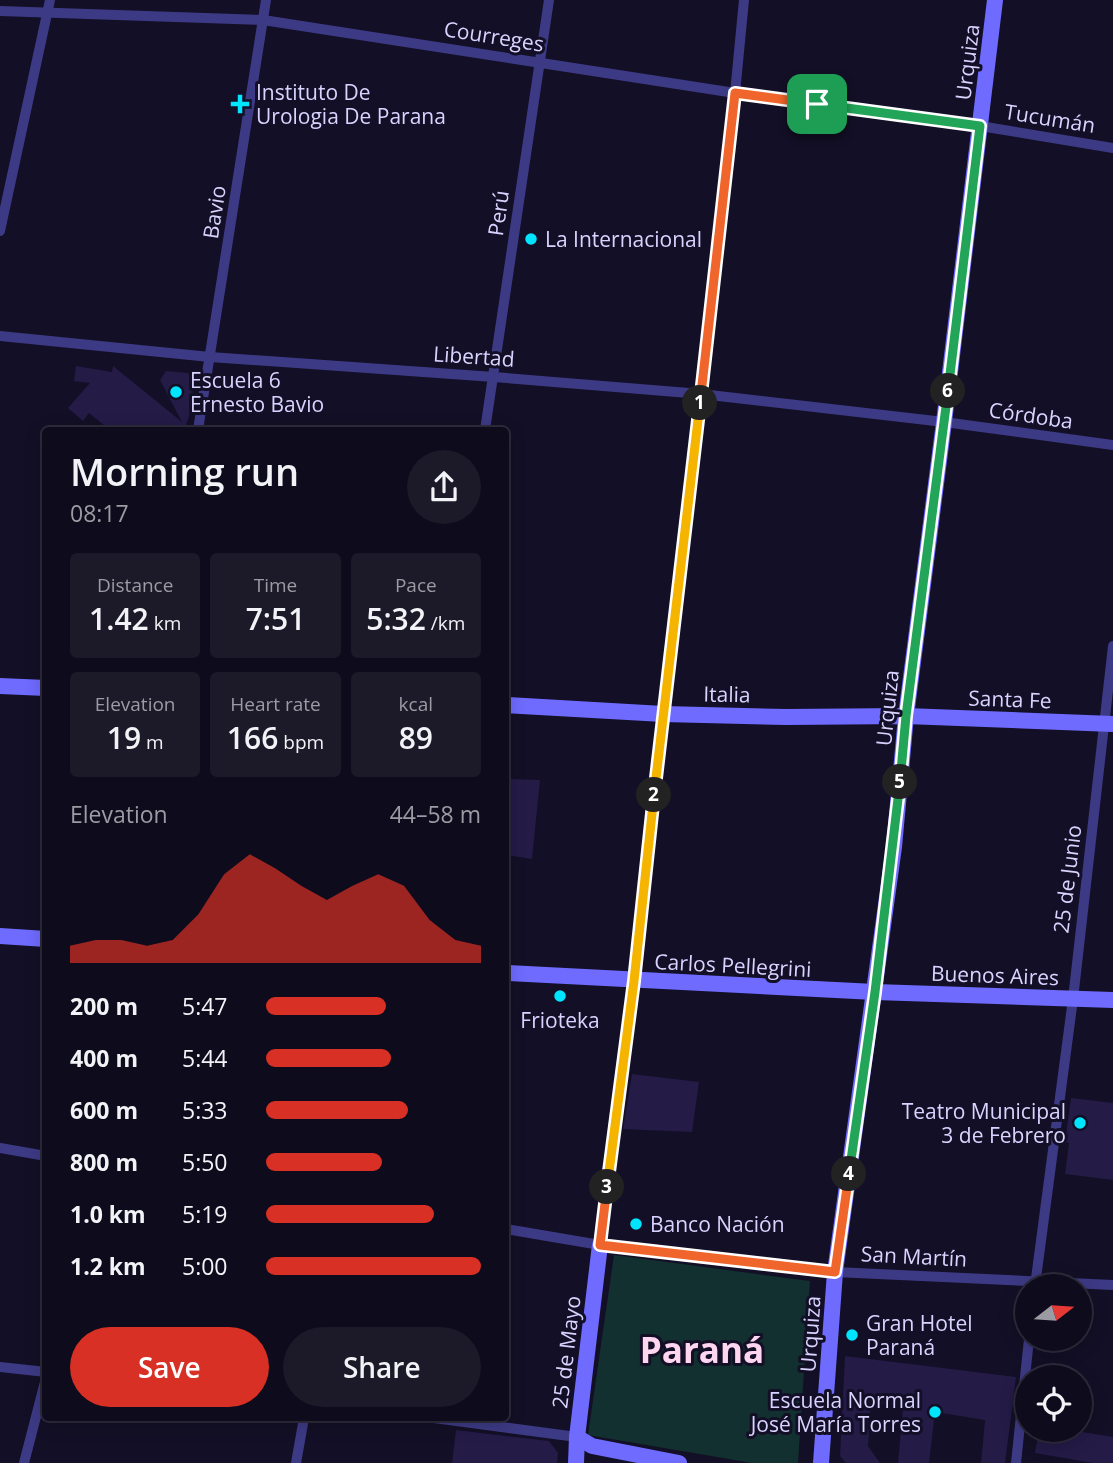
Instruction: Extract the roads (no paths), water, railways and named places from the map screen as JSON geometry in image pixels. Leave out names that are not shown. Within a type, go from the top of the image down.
[{"type":"street","name":"Bavio","points":[[198,427],[265,0]]},
{"type":"street","name":"Perú","points":[[486,427],[549,0]]},
{"type":"street","points":[[600,1245],[634,981],[744,0]]},
{"type":"street","name":"Urquiza","points":[[821,1463],[835,1272],[894,847],[906,716],[995,0]]},
{"type":"street","name":"Courreges","points":[[0,10],[49,6],[263,20],[735,93],[980,126]]},
{"type":"street","points":[[0,231],[49,6]]},
{"type":"street","name":"Tucumán","points":[[980,126],[1113,148]]},
{"type":"street","name":"Libertad","points":[[0,337],[210,357],[701,394],[944,422]]},
{"type":"street","name":"Córdoba","points":[[944,422],[1113,445]]},
{"type":"street","name":"25 de Junio","points":[[1036,1274],[1109,724],[1113,646]]},
{"type":"street","points":[[0,686],[42,688]]},
{"type":"street","name":"Italia","points":[[509,705],[786,717],[906,716]]},
{"type":"street","name":"Santa Fe","points":[[906,716],[1109,724]]},
{"type":"street","points":[[0,936],[42,939]]},
{"type":"street","name":"Carlos Pellegrini","points":[[509,973],[875,992]]},
{"type":"street","name":"Buenos Aires","points":[[875,992],[1113,1000]]},
{"type":"street","points":[[0,1148],[42,1155]]},
{"type":"street","name":"San Martín","points":[[509,1230],[600,1245],[835,1272],[1015,1283]]},
{"type":"street","name":"25 de Mayo","points":[[576,1463],[600,1245]]},
{"type":"street","name":"San Martín","points":[[1092,1285],[1113,1285]]},
{"type":"street","points":[[1016,1463],[1028,1351]]},
{"type":"street","points":[[0,1367],[42,1372]]},
{"type":"street","points":[[24,1463],[42,1393]]},
{"type":"street","points":[[296,1463],[303,1421]]},
{"type":"street","points":[[457,1421],[577,1437],[591,1455],[679,1463]]},
{"type":"place","name":"Instituto De Urologia De Parana","points":[[240,104]]},
{"type":"place","name":"La Internacional","points":[[531,239]]},
{"type":"place","name":"Escuela 6 Ernesto Bavio","points":[[176,392]]},
{"type":"place","name":"Frioteka","points":[[560,996]]},
{"type":"place","name":"Teatro Municipal 3 de Febrero","points":[[1080,1123]]},
{"type":"place","name":"Banco Nación","points":[[636,1224]]},
{"type":"place","name":"Gran Hotel Paraná","points":[[852,1335]]},
{"type":"place","name":"Escuela Normal José María Torres","points":[[935,1412]]},
{"type":"district","name":"Paraná","points":[[702,1349]]}]
